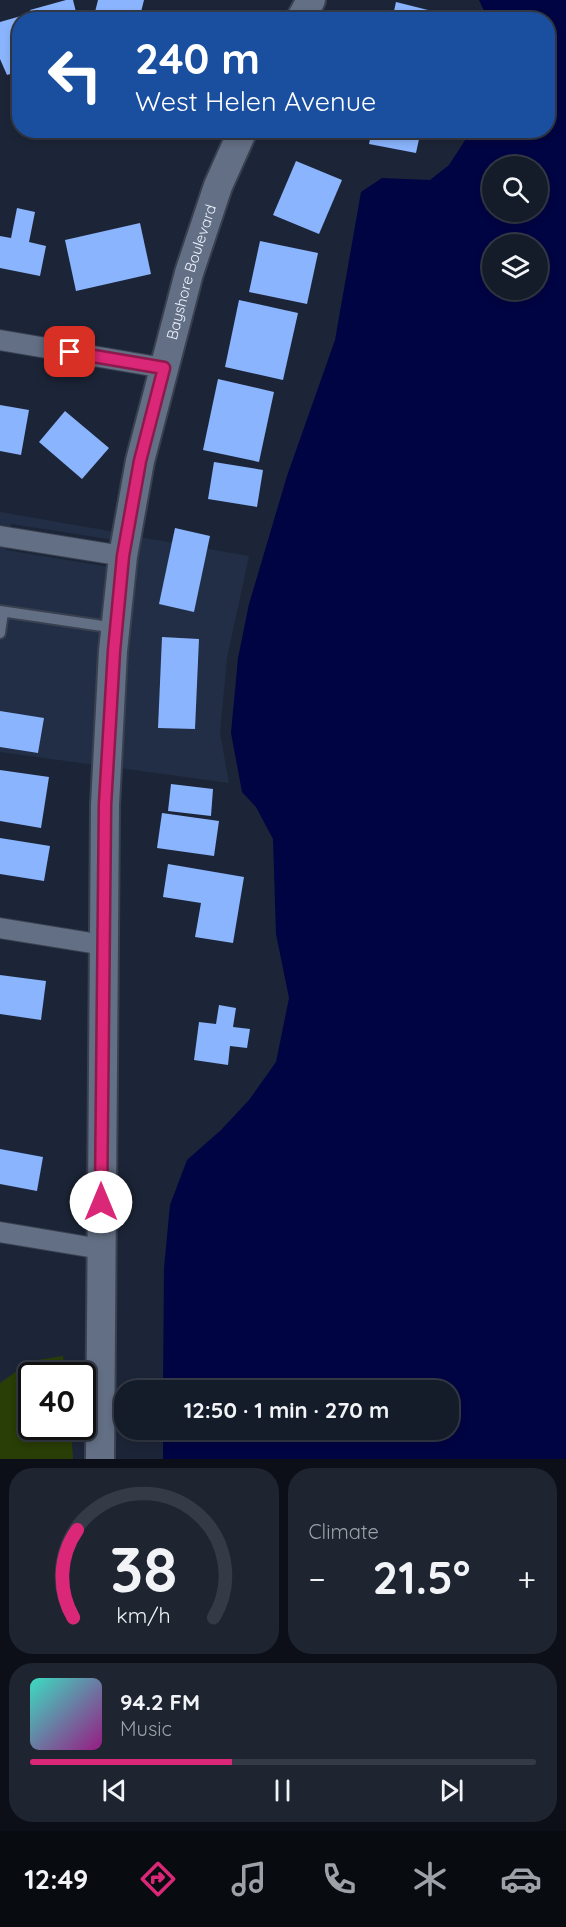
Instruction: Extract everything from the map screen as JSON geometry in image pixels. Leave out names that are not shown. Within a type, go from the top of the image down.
[{"type":"street","name":"Bayshore Boulevard","points":[[100,1459],[105,805],[123,556],[140,461],[192,262],[218,186],[239,138]]},
{"type":"street","points":[[0,340],[164,368]]},
{"type":"street","points":[[0,536],[123,556]]},
{"type":"street","points":[[0,928],[104,945]]},
{"type":"street","points":[[0,1232],[101,1249]]},
{"type":"lane","points":[[0,633],[2,611],[116,628]]},
{"type":"shaded area","points":[[479,0],[566,0],[566,1459],[163,1459],[163,1440],[459,1440],[459,1380],[163,1380],[164,1268],[170,1205],[187,1160],[221,1130],[249,1100],[276,1062],[289,998],[276,934],[273,839],[256,807],[242,792],[231,733],[238,658],[249,604],[287,476],[335,340],[361,192],[382,178],[430,180],[449,165],[466,138],[555,138],[555,12],[485,12]]},
{"type":"shaded area","points":[[0,512],[115,532],[114,540],[11,524],[6,550],[110,567],[95,765],[0,752]]},
{"type":"shaded area","points":[[139,537],[249,556],[227,658],[220,733],[229,783],[119,768],[125,652]]},
{"type":"green space","points":[[63,1356],[64,1362],[30,1362]]},
{"type":"green space","points":[[18,1370],[18,1440],[72,1440],[73,1459],[0,1459],[0,1383]]},
{"type":"building","points":[[73,0],[76,12],[31,12],[30,10]]},
{"type":"building","points":[[98,0],[144,0],[141,12],[95,12]]},
{"type":"building","points":[[396,2],[436,12],[394,12]]},
{"type":"building","points":[[12,19],[12,73],[7,75],[0,59],[0,22]]},
{"type":"building","points":[[370,138],[419,138],[416,153],[369,144]]},
{"type":"building","points":[[296,161],[342,180],[319,234],[273,215]]},
{"type":"building","points":[[17,208],[35,212],[29,242],[46,246],[40,276],[0,268],[0,236],[11,238]]},
{"type":"building","points":[[140,223],[151,274],[76,291],[65,240]]},
{"type":"building","points":[[260,241],[318,253],[307,304],[249,292]]},
{"type":"building","points":[[239,300],[298,313],[283,380],[225,367]]},
{"type":"building","points":[[218,379],[274,392],[259,462],[203,450]]},
{"type":"building","points":[[0,405],[29,410],[21,455],[0,451]]},
{"type":"building","points":[[65,411],[109,448],[82,479],[39,442]]},
{"type":"building","points":[[214,462],[263,470],[257,507],[208,499]]},
{"type":"building","points":[[175,528],[210,536],[194,612],[159,604]]},
{"type":"building","points":[[162,637],[199,639],[195,729],[158,728]]},
{"type":"building","points":[[0,711],[44,718],[38,753],[0,747]]},
{"type":"building","points":[[0,770],[49,777],[41,828],[0,821]]},
{"type":"building","points":[[171,784],[213,789],[211,816],[168,811]]},
{"type":"building","points":[[162,813],[219,821],[214,856],[157,848]]},
{"type":"building","points":[[0,838],[50,846],[44,881],[0,874]]},
{"type":"building","points":[[168,864],[244,877],[233,943],[195,937],[201,903],[163,897]]},
{"type":"building","points":[[0,975],[46,981],[41,1020],[0,1014]]},
{"type":"building","points":[[219,1005],[236,1008],[233,1027],[250,1029],[247,1048],[230,1046],[228,1065],[194,1060],[199,1022],[216,1024]]},
{"type":"building","points":[[0,1149],[43,1157],[37,1191],[0,1184]]},
{"type":"route","points":[[70,352],[164,368],[140,461],[123,556],[114,651],[105,805],[101,1202]]}]
